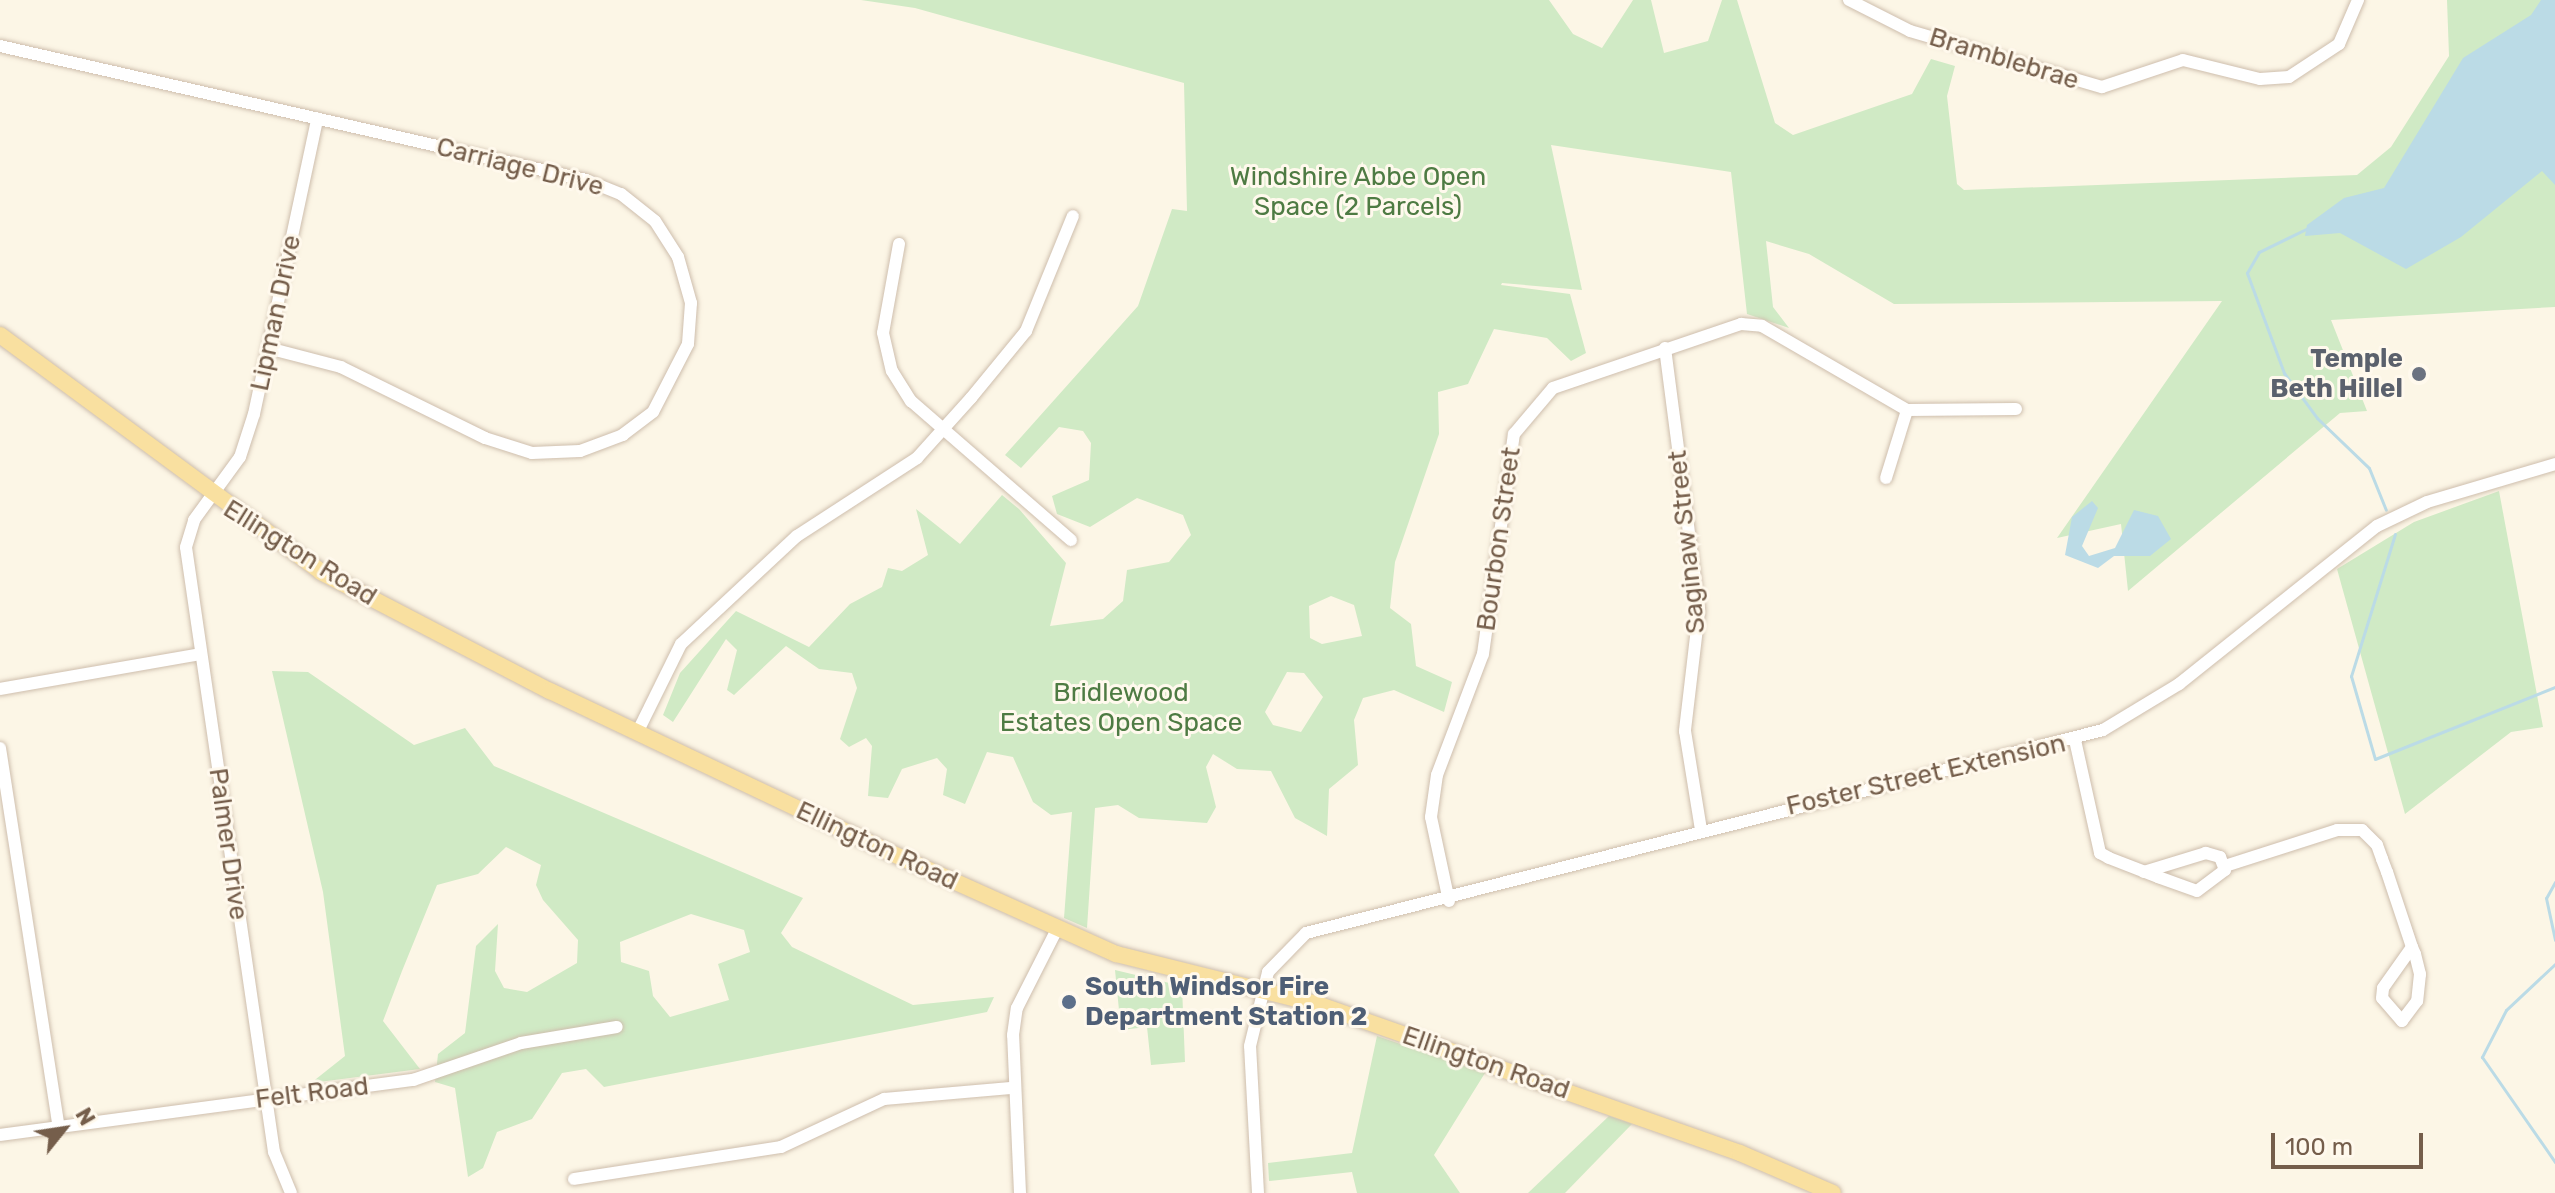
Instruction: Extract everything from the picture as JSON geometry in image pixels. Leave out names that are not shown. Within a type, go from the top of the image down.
[{"type":"main road","name":"Ellington Road","points":[[0,335],[88,395],[211,497],[321,572],[637,733],[1116,954],[1263,990],[1634,1115],[1833,1193]]},
{"type":"street","name":"Bramblebrae","points":[[1849,0],[1910,31],[2102,87],[2183,60],[2260,79],[2289,77],[2339,44],[2358,0]]},
{"type":"street","name":"Carriage Drive","points":[[0,46],[317,119],[621,194],[655,221],[678,257],[691,303],[688,344],[653,412],[623,435],[580,451],[532,453],[341,367],[268,348]]},
{"type":"street","name":"Lipman Drive","points":[[211,497],[240,457],[268,348],[317,119]]},
{"type":"street","points":[[637,733],[681,644],[762,565],[889,481],[943,431],[1026,331],[1073,216]]},
{"type":"street","points":[[899,244],[886,292],[889,358],[911,401],[1071,540]]},
{"type":"street","name":"Bourbon Street","points":[[1449,901],[1431,817],[1437,775],[1483,654],[1514,434],[1553,388],[1741,324],[1762,326],[1907,410]]},
{"type":"street","name":"Saginaw Street","points":[[1665,348],[1699,611],[1685,731],[1701,830]]},
{"type":"street","points":[[1886,478],[1907,410],[2016,409]]},
{"type":"street","name":"Foster Street Extension","points":[[1258,1193],[1250,1046],[1263,990],[1279,954],[1306,933],[1449,901],[1701,830],[2075,740],[2130,718],[2179,684],[2377,526],[2427,502],[2555,464]]},
{"type":"street","name":"Palmer Drive","points":[[211,497],[186,547],[277,1171],[291,1193]]},
{"type":"street","points":[[0,689],[200,654]]},
{"type":"street","points":[[2075,740],[2096,848],[2144,872],[2202,891],[2221,879],[2225,866]]},
{"type":"street","points":[[0,748],[59,1127]]},
{"type":"street","points":[[2225,866],[2337,830],[2362,830],[2377,845],[2412,947],[2421,987],[2402,1021],[2382,998],[2383,988],[2412,947]]},
{"type":"street","points":[[2144,872],[2206,853],[2225,866]]},
{"type":"street","points":[[1020,1193],[1011,1088],[1017,1008],[1057,929]]},
{"type":"street","name":"Felt Road","points":[[0,1135],[413,1080],[510,1046],[617,1027]]},
{"type":"street","points":[[574,1179],[781,1147],[884,1099],[1011,1088]]},
{"type":"green space","points":[[861,0],[1549,0],[1573,34],[1602,48],[1633,0],[1651,0],[1664,53],[1708,41],[1722,0],[1737,0],[1775,123],[1793,135],[1912,94],[1931,59],[1955,66],[1947,96],[1957,184],[1964,190],[2357,175],[2391,147],[2449,56],[2447,0],[2555,0],[2555,307],[2331,320],[2367,411],[2340,413],[2128,591],[2121,524],[2057,538],[2222,301],[1894,304],[1809,254],[1766,241],[1773,307],[1789,328],[1747,314],[1731,172],[1551,145],[1582,290],[1501,285],[1570,294],[1586,353],[1571,361],[1547,338],[1494,329],[1468,384],[1438,392],[1439,434],[1395,562],[1390,608],[1411,624],[1416,666],[1452,682],[1444,712],[1394,690],[1363,698],[1354,720],[1358,765],[1329,789],[1327,836],[1295,818],[1271,771],[1237,769],[1213,754],[1206,767],[1216,807],[1207,823],[1139,818],[1118,805],[1095,808],[1087,928],[1064,918],[1072,812],[1051,815],[1033,802],[1013,757],[987,752],[965,804],[943,795],[947,769],[937,758],[902,769],[888,798],[868,796],[872,746],[866,738],[849,747],[840,739],[857,688],[852,673],[819,669],[786,646],[734,695],[727,690],[737,650],[726,639],[673,722],[663,715],[680,673],[736,611],[809,647],[850,604],[882,587],[888,568],[902,571],[928,555],[916,509],[960,544],[1002,495],[1019,509],[1066,563],[1050,626],[1103,619],[1123,601],[1127,570],[1169,562],[1191,535],[1183,515],[1137,498],[1090,527],[1057,514],[1052,496],[1089,480],[1091,443],[1083,431],[1059,427],[1021,468],[1005,455],[1138,306],[1172,209],[1187,211],[1184,83],[915,8]],"holes":[[[1331,596],[1354,605],[1362,636],[1322,644],[1310,638],[1309,606]],[[1287,672],[1304,673],[1323,697],[1301,732],[1273,725],[1265,712]]]},
{"type":"green space","points":[[2499,491],[2543,727],[2511,732],[2405,814],[2337,569],[2414,522]]},
{"type":"green space","points":[[272,671],[308,672],[414,745],[465,728],[494,766],[803,898],[781,933],[792,947],[913,1005],[994,997],[987,1012],[604,1087],[586,1069],[562,1073],[532,1119],[497,1132],[483,1168],[468,1177],[455,1088],[435,1082],[438,1054],[465,1033],[476,946],[498,924],[495,971],[504,988],[527,992],[577,963],[578,940],[543,900],[536,885],[541,865],[506,847],[478,874],[437,885],[383,1021],[420,1069],[311,1083],[345,1056],[323,892]],"holes":[[[691,914],[744,930],[750,952],[718,964],[729,1000],[670,1017],[653,996],[649,971],[621,962],[620,942]]]},
{"type":"green space","points":[[1115,970],[1182,986],[1185,1062],[1151,1065],[1147,1027],[1121,1030]]},
{"type":"green space","points":[[1377,1036],[1485,1073],[1434,1155],[1460,1193],[1357,1193],[1352,1172],[1269,1181],[1268,1163],[1352,1153]]},
{"type":"green space","points":[[1609,1116],[1632,1124],[1565,1193],[1528,1193]]},
{"type":"water","points":[[2541,0],[2555,0],[2555,185],[2542,171],[2461,237],[2406,269],[2340,233],[2305,236],[2307,225],[2344,198],[2384,188],[2463,58],[2531,15]]},
{"type":"water","points":[[2092,501],[2098,508],[2082,546],[2089,556],[2115,548],[2134,510],[2158,516],[2171,539],[2150,556],[2114,556],[2098,568],[2065,555],[2072,517]]},
{"type":"waterway","points":[[2308,228],[2259,252],[2247,273],[2284,373],[2317,418],[2369,468],[2386,510]]},
{"type":"waterway","points":[[2395,534],[2351,676],[2375,759],[2555,687]]},
{"type":"waterway","points":[[2555,882],[2546,898],[2555,940]]},
{"type":"waterway","points":[[2555,964],[2506,1010],[2482,1057],[2555,1162]]},
{"type":"place","name":"Temple Beth Hillel","points":[[2419,374]]},
{"type":"place","name":"South Windsor Fire Department Station 2","points":[[1069,1002]]},
{"type":"park label","name":"Windshire Abbe Open Space (2 Parcels)","points":[[1358,192]]},
{"type":"park label","name":"Bridlewood Estates Open Space","points":[[1121,708]]}]
